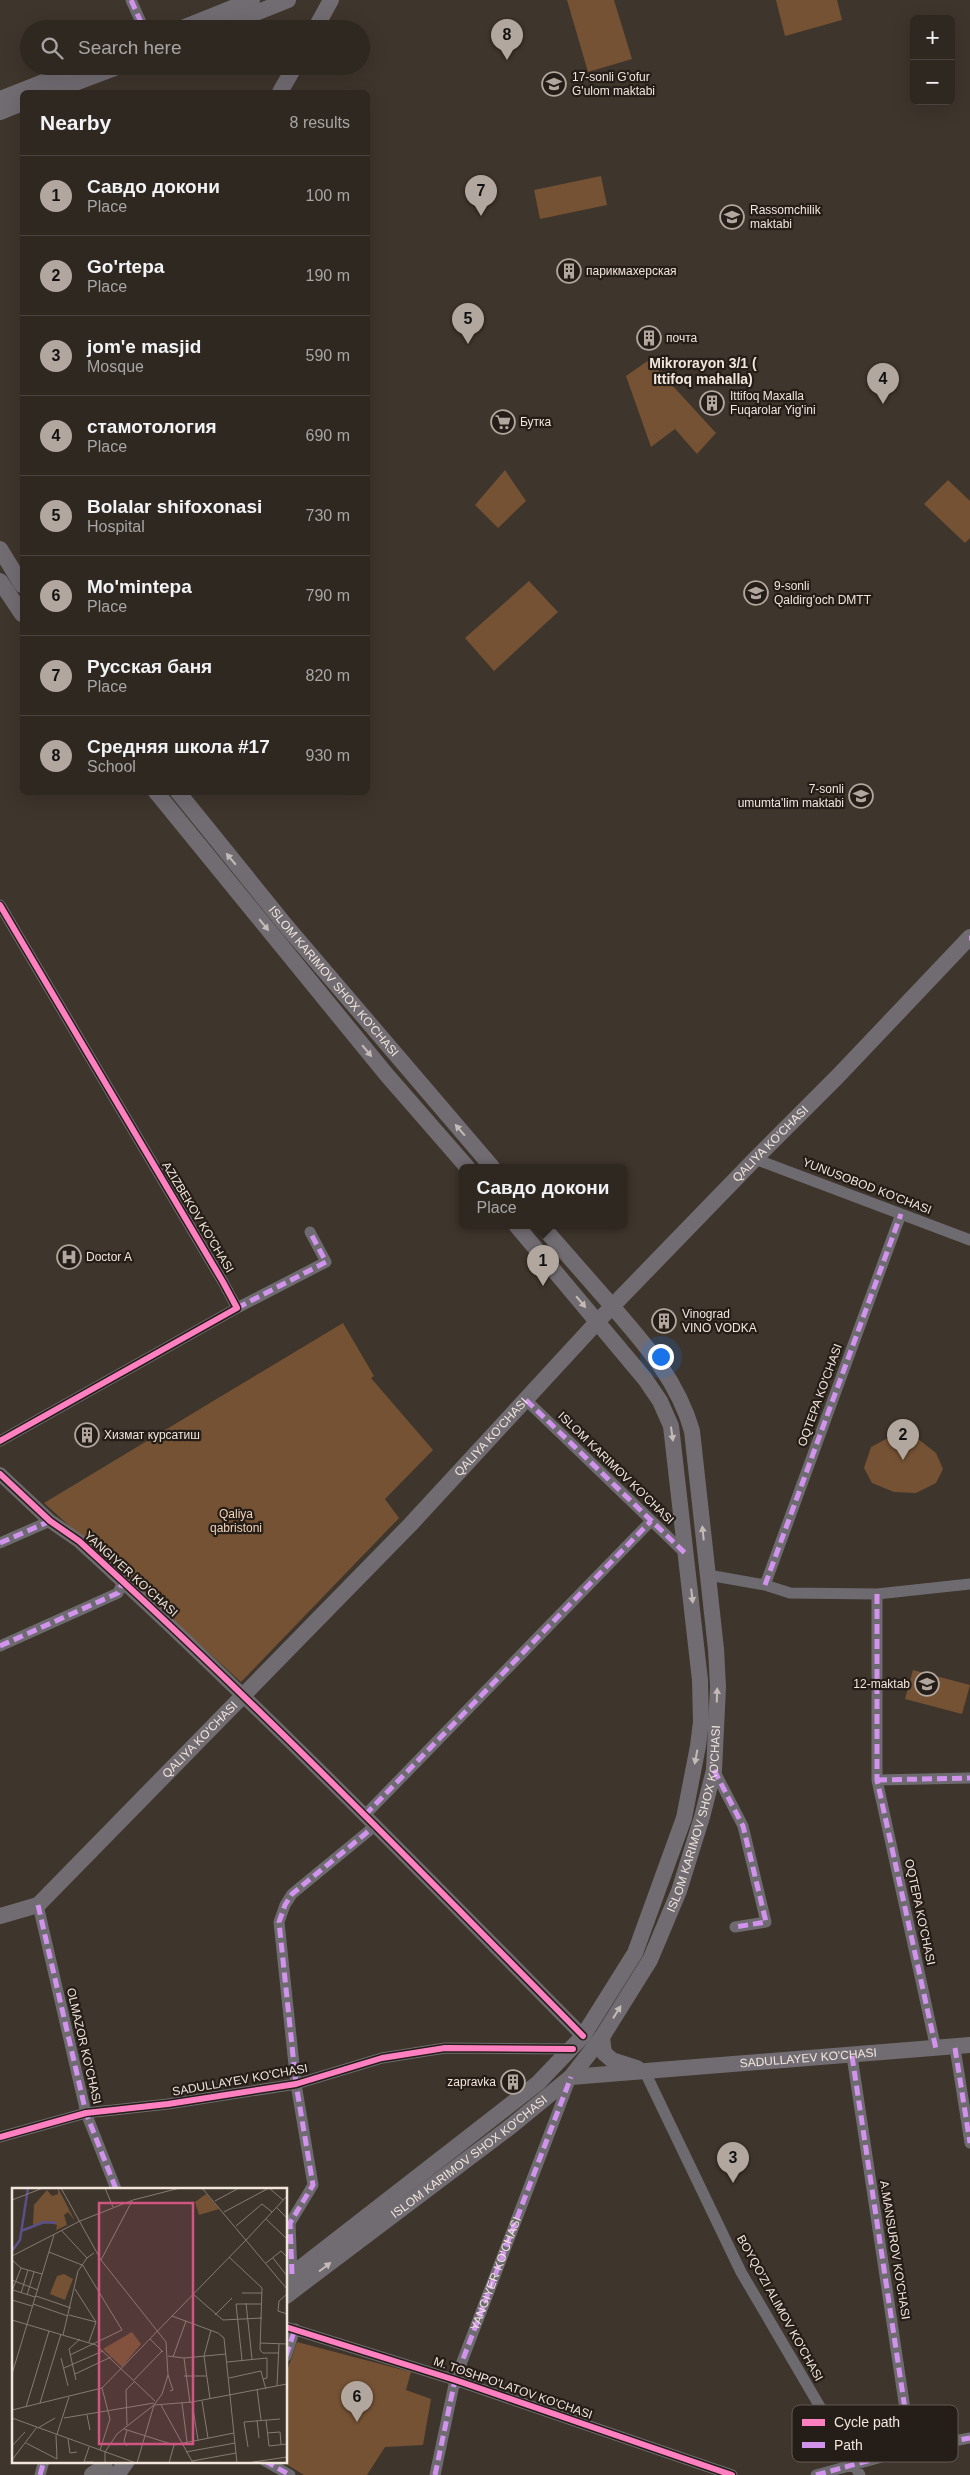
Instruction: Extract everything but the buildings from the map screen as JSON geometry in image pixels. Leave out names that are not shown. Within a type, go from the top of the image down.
[{"type":"main road","points":[[202,20],[252,0]]},
{"type":"main road","points":[[238,20],[288,0]]},
{"type":"main road","points":[[320,20],[331,0]]},
{"type":"main road","points":[[23,90],[61,75]]},
{"type":"main road","points":[[56,90],[96,75]]},
{"type":"main road","points":[[281,90],[290,75]]},
{"type":"main road","points":[[0,99],[20,91]]},
{"type":"main road","points":[[0,112],[20,104]]},
{"type":"main road","points":[[0,549],[20,581]]},
{"type":"main road","points":[[0,581],[20,611]]},
{"type":"main road","name":"ISLOM KARIMOV SHOX KO'CHASI","points":[[159,795],[489,1164]]},
{"type":"main road","name":"ISLOM KARIMOV SHOX KO'CHASI","points":[[180,795],[243,887],[386,1074],[464,1164]]},
{"type":"main road","name":"QALIYA KO'CHASI","points":[[0,1916],[38,1904],[410,1524],[598,1321],[613,1308],[755,1159],[838,1076],[970,937]]},
{"type":"main road","name":"ISLOM KARIMOV SHOX KO'CHASI","points":[[288,2294],[359,2232],[538,2083],[578,2042],[635,1953],[685,1814],[701,1722],[697,1639],[671,1426],[666,1413],[646,1379],[519,1229]]},
{"type":"main road","name":"ISLOM KARIMOV SHOX KO'CHASI","points":[[289,2277],[359,2232],[510,2127],[571,2077],[602,2037],[650,1960],[678,1891],[702,1817],[714,1770],[718,1687],[716,1648],[692,1431],[688,1418],[679,1394],[666,1372],[545,1229]]},
{"type":"main road","points":[[685,1814],[695,1811],[702,1817]]},
{"type":"main road","name":"SADULLAYEV KO'CHASI","points":[[602,2037],[604,2053],[612,2060],[644,2070]]},
{"type":"main road","name":"SADULLAYEV KO'CHASI","points":[[571,2077],[962,2047]]},
{"type":"main road","points":[[104,2471],[125,2462]]},
{"type":"street","points":[[131,0],[140,20]]},
{"type":"street","name":"AZIZBEKOV KO'CHASI","points":[[0,905],[224,1282],[237,1308]]},
{"type":"street","name":"YUNUSOBOD KO'CHASI","points":[[755,1159],[970,1240]]},
{"type":"street","name":"OQTEPA KO'CHASI","points":[[765,1585],[901,1214]]},
{"type":"street","points":[[0,1441],[237,1308],[326,1262],[310,1232]]},
{"type":"street","name":"ISLOM KARIMOV KO'CHASI","points":[[526,1400],[687,1555]]},
{"type":"street","name":"YANGIYER KO'CHASI","points":[[0,1474],[50,1521],[79,1541],[243,1694],[371,1820],[578,2042]]},
{"type":"street","points":[[0,1543],[50,1521]]},
{"type":"street","points":[[289,2277],[290,2223],[313,2185],[296,2084],[279,1936],[279,1922],[285,1904],[302,1885],[371,1820],[651,1521]]},
{"type":"street","points":[[708,1575],[765,1585],[790,1593],[877,1594],[970,1584]]},
{"type":"street","points":[[0,1646],[118,1593],[123,1582]]},
{"type":"street","name":"OQTEPA KO'CHASI","points":[[877,1594],[877,1780],[936,2049]]},
{"type":"street","points":[[714,1770],[743,1826],[766,1922],[734,1927]]},
{"type":"street","points":[[877,1780],[970,1778]]},
{"type":"street","name":"OLMAZOR KO'CHASI","points":[[38,1904],[86,2113],[116,2188]]},
{"type":"street","name":"SADULLAYEV KO'CHASI","points":[[0,2137],[86,2113],[168,2104],[296,2084],[382,2058],[445,2048],[578,2042]]},
{"type":"street","points":[[962,2047],[970,2142]]},
{"type":"street","name":"A.MANSUROV KO'CHASI","points":[[852,2056],[904,2405]]},
{"type":"street","name":"BOYQO'ZI ALIMOV KO'CHASI","points":[[644,2070],[741,2272],[819,2405]]},
{"type":"street","name":"YANGIYER KO'CHASI","points":[[435,2475],[455,2380],[571,2077]]},
{"type":"street","points":[[288,2342],[290,2328]]},
{"type":"street","name":"M. TOSHPO'LATOV KO'CHASI","points":[[290,2328],[455,2380],[732,2475]]},
{"type":"street","points":[[40,2475],[44,2462]]},
{"type":"street","points":[[267,2462],[290,2475]]},
{"type":"street","points":[[816,2475],[862,2462]]},
{"type":"street","name":"BOYQO'ZI ALIMOV KO'CHASI","points":[[854,2464],[860,2475]]},
{"type":"green space","points":[[567,0],[614,0],[632,59],[588,72]]},
{"type":"green space","points":[[776,0],[837,0],[842,20],[785,36]]},
{"type":"green space","points":[[601,176],[607,205],[540,219],[534,190]]},
{"type":"green space","points":[[649,360],[716,433],[697,454],[675,429],[651,447],[626,376]]},
{"type":"green space","points":[[505,470],[526,501],[498,528],[475,505]]},
{"type":"green space","points":[[948,480],[970,501],[970,538],[965,543],[924,504]]},
{"type":"green space","points":[[529,581],[558,612],[494,671],[465,638]]},
{"type":"green space","name":"Qaliya qabristoni","points":[[343,1323],[374,1376],[371,1378],[433,1450],[385,1499],[399,1518],[241,1682],[44,1503]]},
{"type":"green space","points":[[913,1435],[936,1453],[943,1469],[936,1483],[916,1493],[894,1492],[872,1483],[864,1468],[871,1447],[886,1439]]},
{"type":"green space","points":[[913,1670],[970,1685],[962,1714],[905,1699]]},
{"type":"green space","points":[[297,2342],[411,2372],[406,2390],[431,2399],[423,2445],[385,2447],[367,2475],[304,2475],[283,2462],[288,2462],[288,2368]]},
{"type":"marked path","points":[[131,0],[140,20]]},
{"type":"marked path","points":[[765,1585],[901,1214]]},
{"type":"marked path","points":[[237,1308],[326,1262],[310,1232]]},
{"type":"marked path","points":[[526,1400],[687,1555]]},
{"type":"marked path","points":[[0,1543],[50,1521]]},
{"type":"marked path","points":[[365,1815],[651,1521]]},
{"type":"marked path","points":[[0,1646],[118,1593],[123,1581]]},
{"type":"marked path","points":[[877,1594],[877,1780],[936,2049]]},
{"type":"marked path","points":[[714,1770],[743,1826],[766,1922],[735,1927]]},
{"type":"marked path","points":[[877,1780],[970,1778]]},
{"type":"marked path","points":[[292,2274],[290,2223],[313,2185],[296,2084],[279,1922],[285,1905],[292,1894],[376,1825]]},
{"type":"marked path","points":[[38,1905],[86,2113],[116,2188]]},
{"type":"marked path","points":[[955,2048],[970,2143]]},
{"type":"marked path","points":[[852,2056],[904,2405]]},
{"type":"marked path","points":[[435,2475],[455,2380],[571,2077]]},
{"type":"marked path","points":[[288,2350],[295,2329]]},
{"type":"marked path","points":[[958,2440],[970,2438]]},
{"type":"marked path","points":[[40,2475],[44,2462]]},
{"type":"marked path","points":[[267,2462],[290,2475]]},
{"type":"marked path","points":[[816,2475],[864,2462]]},
{"type":"cycle path","points":[[0,905],[237,1308],[0,1441]]},
{"type":"cycle path","points":[[0,1474],[50,1521],[79,1541],[208,1662],[397,1847],[583,2036]]},
{"type":"cycle path","points":[[0,2137],[86,2113],[168,2104],[296,2084],[382,2058],[445,2048],[573,2049]]},
{"type":"cycle path","points":[[288,2328],[455,2380],[732,2475]]},
{"type":"place","name":"Средняя школа #17","points":[[507,60]]},
{"type":"place","name":"17-sonli G'ofur G'ulom maktabi","points":[[554,84]]},
{"type":"place","name":"Русская баня","points":[[481,216]]},
{"type":"place","name":"Rassomchilik maktabi","points":[[732,217]]},
{"type":"place","name":"парикмахерская","points":[[569,271]]},
{"type":"place","name":"почта","points":[[649,338]]},
{"type":"place","name":"Bolalar shifoxonasi","points":[[468,344]]},
{"type":"place","name":"Ittifoq Maxalla Fuqarolar Yig'ini","points":[[712,403]]},
{"type":"place","name":"стамотология","points":[[883,404]]},
{"type":"place","name":"Бутка","points":[[503,422]]},
{"type":"place","name":"9-sonli Qaldirg'och DMTT","points":[[756,593]]},
{"type":"place","name":"7-sonli umumta'lim maktabi","points":[[861,796]]},
{"type":"place","name":"Doctor A","points":[[69,1257]]},
{"type":"place","name":"Савдо докони","points":[[543,1286]]},
{"type":"place","name":"Vinograd VINO VODKA","points":[[664,1321]]},
{"type":"place","name":"Хизмат курсатиш","points":[[87,1435]]},
{"type":"place","name":"Go'rtepa","points":[[903,1460]]},
{"type":"place","name":"12-maktab","points":[[927,1684]]},
{"type":"place","name":"zapravka","points":[[513,2082]]},
{"type":"place","name":"jom'e masjid","points":[[733,2183]]},
{"type":"place","name":"Mo'mintepa","points":[[357,2422]]},
{"type":"district","name":"Mikrorayon 3/1 ( Ittifoq mahalla)","points":[[703,372]]}]
